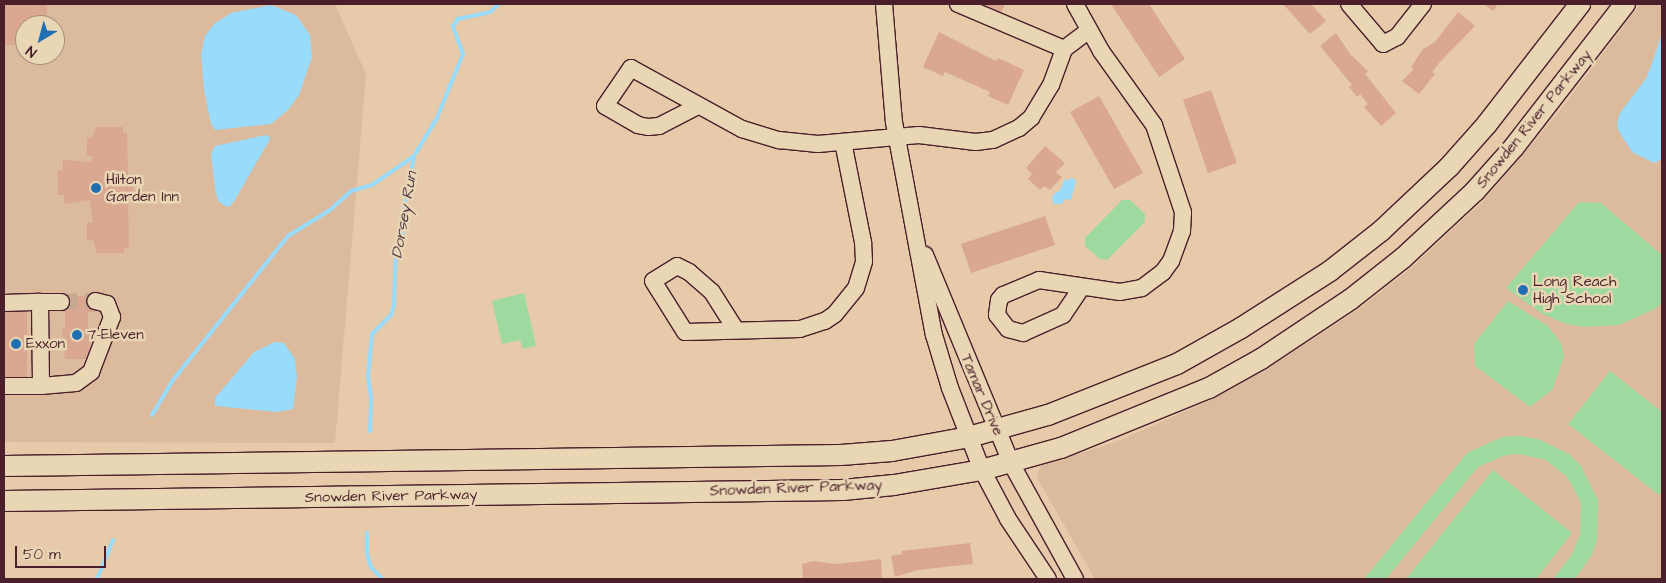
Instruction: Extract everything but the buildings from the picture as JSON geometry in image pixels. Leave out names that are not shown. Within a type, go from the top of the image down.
[{"type":"main road","points":[[4,466],[841,455],[892,451],[996,430],[1081,403],[1176,364],[1241,328],[1330,270],[1381,231],[1449,166],[1487,124],[1580,4]]},
{"type":"main road","name":"Snowden River Parkway","points":[[4,501],[843,490],[982,470],[1011,463],[1078,442],[1209,388],[1262,359],[1351,299],[1403,258],[1475,191],[1550,103],[1625,4]]},
{"type":"street","name":"Tamar Drive","points":[[884,4],[897,137],[934,335],[968,437],[982,470],[1008,520],[1048,579]]},
{"type":"street","points":[[958,4],[1064,49]]},
{"type":"street","points":[[1075,4],[1089,30],[1154,125],[1183,212],[1178,246],[1163,272],[1152,282],[1132,292],[1080,288],[1040,280],[1003,295],[999,300],[997,315],[1008,329],[1023,333],[1063,315],[1080,288]]},
{"type":"street","points":[[1349,4],[1383,44],[1397,37],[1423,4]]},
{"type":"street","points":[[698,106],[659,126],[648,127],[638,125],[605,106],[631,68],[742,129],[779,140],[842,142],[919,135],[976,142],[1005,136],[1031,118],[1041,104],[1064,49],[1089,30]]},
{"type":"street","points":[[736,330],[712,292],[689,272],[677,266],[653,281],[685,332],[736,330],[812,326],[835,314],[856,288],[864,261],[863,242],[842,142]]},
{"type":"street","name":"Tamar Drive","points":[[908,203],[930,270],[996,430],[1011,463],[1075,579]]},
{"type":"street","points":[[4,386],[41,386],[76,383],[91,372],[112,316],[107,304],[95,301]]},
{"type":"street","points":[[40,302],[41,386]]},
{"type":"street","points":[[4,303],[61,302]]},
{"type":"shaded area","points":[[4,4],[335,4],[366,74],[335,443],[4,442]]},
{"type":"shaded area","name":"Long Reach High School","points":[[1640,4],[1662,4],[1662,579],[1095,579],[1039,481],[1037,474],[1042,465],[1116,442],[1213,399],[1267,369],[1356,311],[1410,269],[1485,199],[1559,112]]},
{"type":"green space","points":[[1122,200],[1130,200],[1145,214],[1145,222],[1107,260],[1100,259],[1085,246],[1085,238]]},
{"type":"green space","points":[[1579,202],[1601,203],[1662,255],[1662,303],[1655,309],[1619,325],[1582,327],[1563,323],[1541,313],[1506,288]]},
{"type":"green space","points":[[524,293],[536,346],[523,349],[520,340],[502,344],[492,301]]},
{"type":"green space","points":[[1508,301],[1548,326],[1561,343],[1564,357],[1552,390],[1530,407],[1475,366],[1474,344]]},
{"type":"green space","points":[[1610,371],[1662,412],[1662,491],[1659,495],[1568,424]]},
{"type":"green space","points":[[1519,436],[1538,439],[1569,454],[1581,466],[1598,500],[1597,540],[1592,555],[1575,579],[1553,579],[1571,556],[1580,535],[1581,504],[1567,477],[1546,460],[1519,454],[1506,455],[1478,467],[1386,579],[1364,579],[1467,453],[1502,437]]},
{"type":"green space","points":[[1493,470],[1572,533],[1536,579],[1406,579]]},
{"type":"water","points":[[271,5],[296,15],[310,35],[312,57],[299,95],[288,110],[271,124],[215,130],[211,124],[204,90],[201,54],[205,36],[214,24],[231,13]]},
{"type":"water","points":[[1662,34],[1662,159],[1654,163],[1632,152],[1618,130],[1617,122],[1620,113],[1647,77]]},
{"type":"water","points":[[266,135],[270,137],[269,141],[233,203],[229,207],[225,206],[218,201],[215,188],[211,154],[215,146]]},
{"type":"water","points":[[1071,177],[1076,181],[1071,200],[1065,199],[1062,204],[1053,204],[1052,196],[1060,190],[1065,179],[1068,181]]},
{"type":"water","points":[[275,342],[284,343],[295,359],[297,377],[293,409],[278,412],[215,406],[215,398],[254,352]]},
{"type":"waterway","name":"Dorsey Run","points":[[370,431],[371,397],[368,376],[372,334],[391,315],[394,305],[396,246],[405,228],[403,214],[414,156],[437,118],[463,54],[453,26],[458,19],[490,12],[499,4]]},
{"type":"waterway","points":[[152,415],[173,380],[288,236],[330,210],[351,191],[372,185],[414,156]]},
{"type":"waterway","name":"Dorsey Run","points":[[367,533],[367,554],[371,567],[382,579]]},
{"type":"waterway","points":[[97,579],[113,540]]},
{"type":"tunnel","points":[[61,302],[95,301]]},
{"type":"place","name":"Hilton Garden Inn","points":[[96,188]]},
{"type":"place","name":"Long Reach High School","points":[[1523,290]]},
{"type":"place","name":"7-Eleven","points":[[77,335]]},
{"type":"place","name":"Exxon","points":[[16,344]]}]
